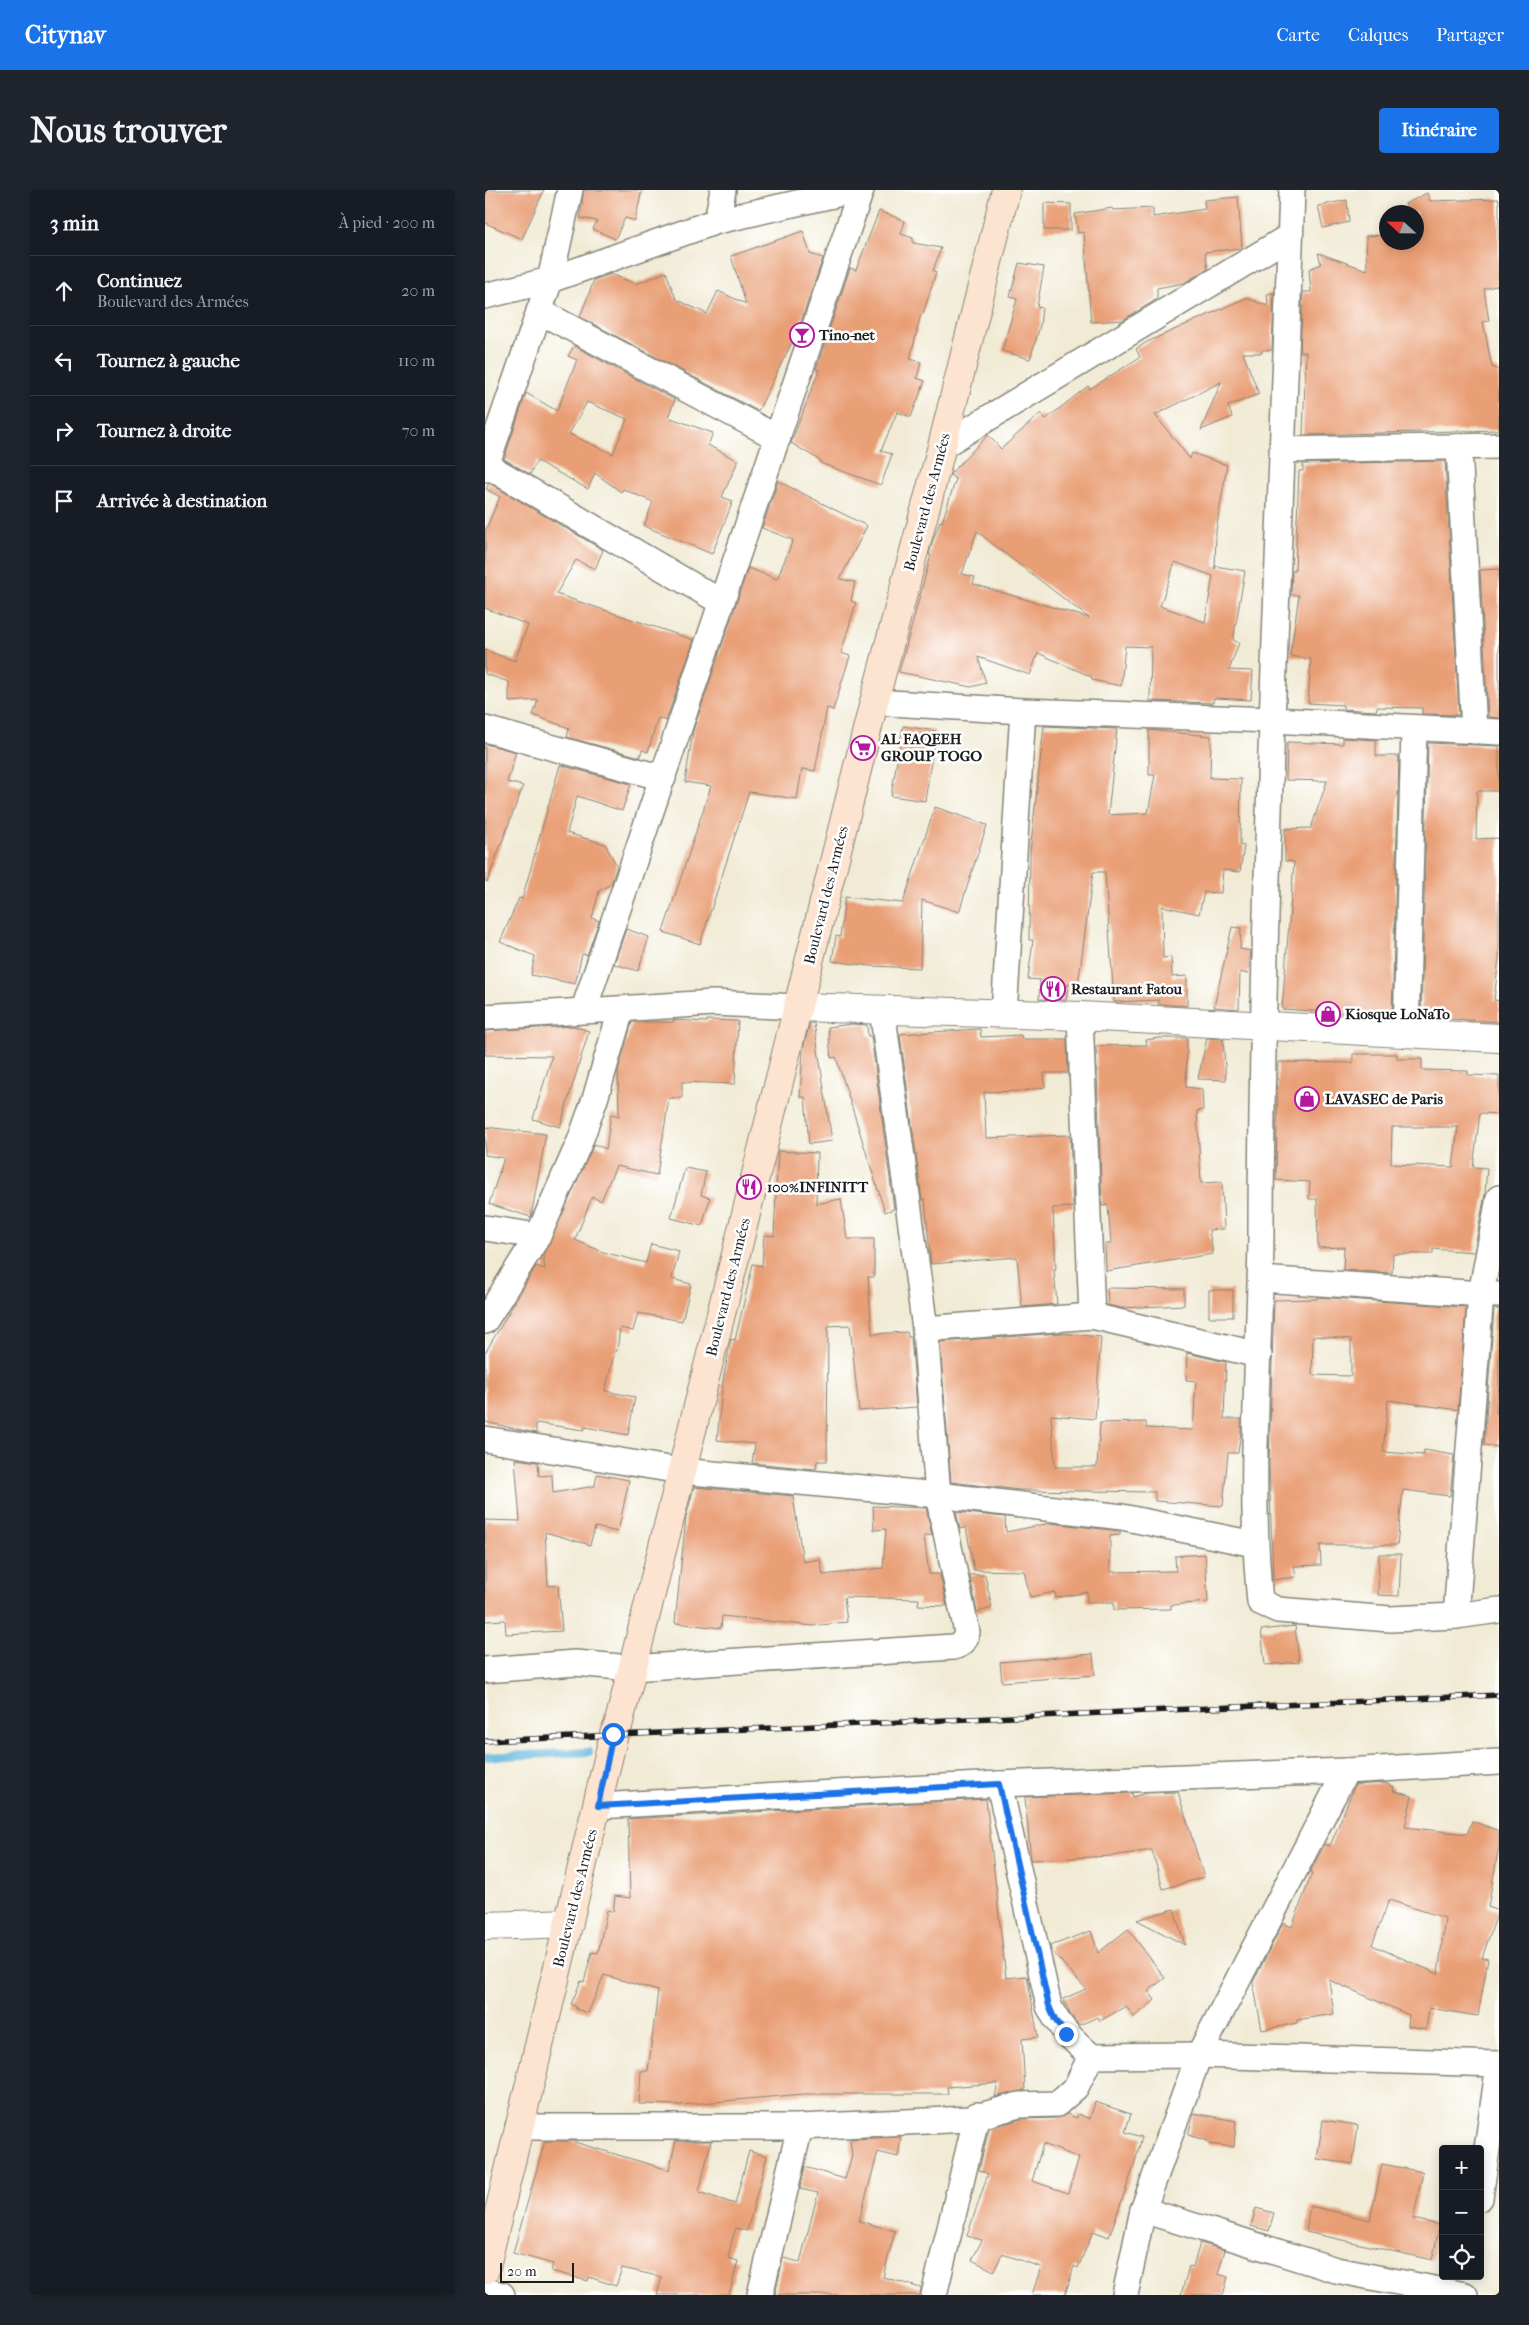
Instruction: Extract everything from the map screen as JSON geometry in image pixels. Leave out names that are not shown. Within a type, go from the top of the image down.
[{"type":"main road","name":"Boulevard des Armées","points":[[485,2270],[518,2127],[631,1668],[874,702],[942,446],[1006,190]]},
{"type":"street","points":[[570,190],[550,280],[486,467],[721,602]]},
{"type":"street","points":[[717,221],[723,190]]},
{"type":"street","points":[[485,296],[550,280],[717,221],[855,190]]},
{"type":"street","points":[[584,1009],[861,190]]},
{"type":"street","points":[[1292,190],[1262,1027],[1261,1279],[1254,1544],[1259,1602],[1269,1607],[1390,1619],[1456,1616],[1499,1610]]},
{"type":"street","points":[[942,446],[1291,236]]},
{"type":"street","points":[[539,311],[778,438]]},
{"type":"street","points":[[1283,450],[1499,446]]},
{"type":"street","points":[[1459,447],[1474,732]]},
{"type":"street","points":[[874,702],[1023,711],[1272,720],[1499,732]]},
{"type":"street","points":[[1004,1014],[1023,711]]},
{"type":"street","points":[[485,729],[663,778]]},
{"type":"street","points":[[1406,1034],[1414,729]]},
{"type":"street","points":[[485,1017],[584,1009],[621,1010],[714,1003],[1080,1016],[1499,1038]]},
{"type":"street","points":[[485,1321],[538,1236],[580,1141],[595,1099],[621,1010]]},
{"type":"street","points":[[485,1670],[575,1663],[631,1668],[960,1645],[967,1632],[938,1495],[925,1329],[882,1010]]},
{"type":"street","points":[[1080,1016],[1092,1316]]},
{"type":"street","points":[[1456,1616],[1499,1198]]},
{"type":"street","points":[[485,1228],[538,1236]]},
{"type":"street","points":[[1261,1279],[1490,1294]]},
{"type":"street","points":[[925,1329],[1092,1316],[1259,1355]]},
{"type":"street","points":[[485,1439],[681,1471],[938,1495],[1122,1517],[1254,1544]]},
{"type":"street","points":[[598,1806],[999,1784],[1346,1771],[1499,1762]]},
{"type":"street","points":[[1125,2295],[1143,2210],[1199,2055],[1346,1771]]},
{"type":"street","points":[[999,1784],[1049,2006],[1055,2020],[1066,2034],[1091,2056],[1199,2055],[1499,2064],[1481,2190]]},
{"type":"street","points":[[485,1926],[569,1923]]},
{"type":"street","points":[[518,2127],[801,2127],[969,2119],[1019,2105],[1057,2104],[1076,2087],[1091,2056]]},
{"type":"street","points":[[934,2295],[977,2116]]},
{"type":"street","points":[[760,2295],[801,2127]]},
{"type":"street","points":[[1143,2210],[1336,2270],[1465,2295]]},
{"type":"street","points":[[1471,2295],[1472,2280]]},
{"type":"street","points":[[485,2291],[502,2295]]},
{"type":"building","points":[[488,190],[544,190],[522,239],[485,223],[485,198]]},
{"type":"building","points":[[584,190],[642,190],[635,221],[625,218],[615,239],[593,229],[597,221],[580,218]]},
{"type":"building","points":[[1427,193],[1430,201],[1499,199],[1499,285],[1484,289],[1489,321],[1483,322],[1492,367],[1499,370],[1499,430],[1303,435],[1306,352],[1300,352],[1303,292],[1311,292],[1309,269],[1321,264],[1318,253],[1367,270],[1366,236],[1379,235],[1379,250],[1424,250],[1424,205],[1405,204]]},
{"type":"building","points":[[1238,197],[1242,248],[1205,252],[1208,269],[1184,283],[1157,288],[1157,299],[1123,320],[1091,322],[1084,232],[1078,233],[1075,214],[1112,208],[1113,210],[1153,208],[1153,217],[1205,209],[1204,200]]},
{"type":"building","points":[[1347,200],[1349,222],[1323,228],[1318,206]]},
{"type":"building","points":[[1044,203],[1071,204],[1071,230],[1044,230]]},
{"type":"building","points":[[879,211],[905,221],[901,234],[913,238],[913,243],[941,248],[933,271],[936,272],[923,314],[921,314],[910,359],[921,362],[917,378],[925,381],[911,417],[897,412],[881,451],[892,454],[881,485],[820,463],[821,461],[791,443],[819,370],[816,369],[850,268],[856,270]]},
{"type":"building","points":[[803,231],[810,254],[823,258],[798,330],[758,411],[580,317],[594,280],[611,274],[636,284],[666,272],[676,299],[707,314],[718,291],[746,304],[731,256]]},
{"type":"building","points":[[1019,263],[1044,267],[1037,307],[1042,308],[1040,326],[1030,359],[1002,351],[1017,299],[1010,297]]},
{"type":"building","points":[[1274,293],[1272,350],[1262,350],[1262,353],[1243,353],[1259,394],[1228,406],[1232,417],[1201,430],[1221,382],[1155,415],[1190,459],[1192,453],[1227,465],[1216,531],[1215,566],[1245,571],[1233,640],[1239,643],[1229,670],[1253,671],[1251,700],[1216,698],[1213,699],[1213,703],[1150,701],[1151,647],[1125,646],[1121,686],[1092,680],[1092,677],[1038,653],[1030,675],[978,657],[986,683],[971,687],[899,672],[931,555],[929,555],[932,543],[940,521],[942,522],[956,479],[950,475],[988,435],[1001,449],[1041,413],[1046,419],[1088,386],[1090,389],[1140,357],[1136,349],[1147,342],[1246,298],[1268,306],[1267,294]],"holes":[[[977,531],[994,545],[1089,618],[973,584],[975,577],[962,574]],[[1175,562],[1213,576],[1205,622],[1160,606]]]},
{"type":"building","points":[[574,346],[675,400],[668,417],[713,433],[708,445],[738,461],[722,497],[733,501],[712,554],[644,526],[653,502],[623,489],[621,492],[595,473],[588,489],[537,461],[530,474],[504,459],[526,393],[557,411],[577,360],[568,356]],"holes":[[[587,402],[627,419],[613,454],[569,434]]]},
{"type":"building","points":[[1445,461],[1459,715],[1422,714],[1422,708],[1377,707],[1376,711],[1343,709],[1343,705],[1308,703],[1311,659],[1290,656],[1299,595],[1291,595],[1292,571],[1295,571],[1299,471],[1303,471],[1303,464]]},
{"type":"building","points":[[778,481],[867,526],[840,579],[855,582],[851,601],[856,603],[841,653],[850,656],[833,710],[827,708],[815,771],[802,769],[797,799],[749,792],[700,944],[663,932],[711,786],[685,782],[693,731],[748,568],[777,579],[793,540],[762,528]]},
{"type":"building","points":[[489,483],[603,550],[595,569],[576,560],[556,594],[694,640],[666,721],[658,718],[648,752],[642,750],[640,757],[567,737],[569,728],[533,715],[538,700],[509,702],[509,682],[485,674],[485,650],[515,661],[528,625],[485,608],[485,531],[500,497],[486,489]]},
{"type":"building","points":[[1499,569],[1499,718],[1488,717],[1480,570]]},
{"type":"building","points":[[903,726],[936,731],[925,801],[891,796]]},
{"type":"building","points":[[1044,726],[1117,729],[1108,815],[1148,813],[1155,775],[1149,775],[1149,730],[1211,736],[1210,778],[1241,779],[1240,845],[1244,846],[1240,872],[1223,870],[1221,893],[1204,892],[1199,914],[1162,906],[1163,958],[1171,957],[1172,977],[1187,976],[1187,1006],[1158,1004],[1159,1000],[1114,1002],[1105,872],[1093,872],[1078,985],[1068,984],[1066,1000],[1039,999],[1040,980],[1028,979],[1033,940],[1029,940],[1030,852]]},
{"type":"building","points":[[1343,738],[1376,740],[1376,756],[1399,756],[1392,1016],[1282,1009],[1294,862],[1285,861],[1285,829],[1311,828],[1327,781],[1286,780],[1287,742],[1343,744]]},
{"type":"building","points":[[1428,743],[1499,746],[1499,791],[1477,791],[1476,839],[1499,838],[1499,958],[1494,1000],[1499,1001],[1499,1022],[1421,1017]]},
{"type":"building","points":[[485,744],[516,752],[507,782],[523,786],[487,882],[485,881]]},
{"type":"building","points":[[560,765],[631,784],[622,811],[577,796],[567,833],[605,844],[617,866],[611,884],[599,891],[592,918],[599,921],[587,955],[582,954],[575,984],[531,975],[535,956],[500,942],[519,898],[522,899]]},
{"type":"building","points":[[935,807],[987,825],[959,912],[922,900],[920,968],[871,966],[832,961],[836,936],[840,937],[845,897],[903,903]]},
{"type":"building","points":[[1232,927],[1241,928],[1240,949],[1251,951],[1248,974],[1240,972],[1239,1009],[1214,1007]]},
{"type":"building","points":[[626,929],[649,937],[638,971],[614,964]]},
{"type":"building","points":[[673,1020],[738,1021],[735,1084],[682,1082],[682,1098],[669,1098],[657,1175],[616,1166],[601,1201],[592,1197],[575,1240],[603,1252],[646,1263],[651,1244],[679,1251],[672,1279],[691,1284],[682,1321],[638,1313],[633,1331],[620,1328],[617,1351],[615,1351],[605,1391],[635,1397],[628,1435],[585,1427],[584,1430],[536,1423],[536,1433],[485,1422],[485,1353],[536,1266],[545,1269],[543,1255],[594,1144],[606,1149],[611,1114],[619,1116],[618,1070],[632,1022],[673,1022]]},
{"type":"building","points":[[810,1023],[814,1023],[832,1141],[809,1144],[805,1097],[800,1097],[803,1049]]},
{"type":"building","points":[[852,1024],[867,1025],[868,1036],[871,1036],[894,1209],[885,1212],[836,1057],[831,1058],[828,1027]]},
{"type":"building","points":[[573,1026],[589,1031],[560,1127],[533,1119],[552,1056],[485,1055],[485,1031]]},
{"type":"building","points":[[980,1029],[981,1037],[1021,1035],[1022,1039],[1067,1039],[1068,1073],[1044,1073],[1045,1087],[1023,1091],[984,1092],[986,1138],[1070,1135],[1073,1207],[1053,1208],[1056,1270],[1054,1270],[1057,1304],[1022,1307],[1017,1257],[931,1264],[925,1199],[922,1200],[900,1034]]},
{"type":"building","points":[[1187,1038],[1186,1087],[1202,1089],[1203,1110],[1197,1111],[1201,1183],[1222,1182],[1224,1229],[1209,1230],[1213,1254],[1106,1271],[1105,1244],[1111,1244],[1108,1205],[1102,1206],[1096,1046],[1147,1045],[1146,1040]]},
{"type":"building","points":[[1207,1038],[1223,1039],[1226,1080],[1198,1079]]},
{"type":"building","points":[[1353,1054],[1397,1054],[1397,1059],[1422,1059],[1422,1070],[1468,1071],[1468,1075],[1499,1076],[1499,1114],[1480,1113],[1473,1167],[1487,1168],[1485,1194],[1474,1252],[1433,1249],[1433,1254],[1393,1254],[1392,1273],[1343,1270],[1344,1247],[1318,1248],[1317,1199],[1309,1199],[1310,1182],[1276,1180],[1278,1062],[1353,1063]],"holes":[[[1392,1127],[1458,1127],[1453,1167],[1391,1164]]]},
{"type":"building","points":[[485,1127],[546,1134],[531,1217],[489,1204],[504,1158],[485,1155]]},
{"type":"building","points":[[778,1151],[817,1153],[816,1204],[841,1199],[847,1239],[874,1239],[874,1277],[868,1277],[872,1334],[907,1332],[908,1337],[911,1337],[917,1407],[859,1411],[850,1325],[828,1326],[827,1461],[817,1461],[816,1469],[752,1463],[755,1444],[717,1440],[723,1380],[731,1339],[735,1340],[753,1264],[762,1266],[764,1235],[774,1236]]},
{"type":"building","points":[[685,1168],[706,1172],[701,1195],[710,1198],[702,1226],[671,1218]]},
{"type":"building","points":[[1107,1288],[1184,1289],[1184,1305],[1121,1308],[1108,1305]]},
{"type":"building","points":[[1209,1290],[1233,1290],[1233,1317],[1209,1317]]},
{"type":"building","points":[[1317,1297],[1466,1307],[1458,1410],[1388,1400],[1383,1452],[1424,1455],[1424,1450],[1454,1455],[1450,1496],[1403,1490],[1397,1545],[1320,1545],[1321,1565],[1294,1566],[1296,1577],[1273,1580],[1269,1464],[1274,1300],[1317,1299]],"holes":[[[1313,1336],[1351,1339],[1351,1376],[1312,1375]]]},
{"type":"building","points":[[1494,1309],[1499,1309],[1499,1385],[1496,1413],[1499,1413],[1499,1447],[1484,1445]]},
{"type":"building","points":[[1060,1333],[1101,1337],[1095,1419],[1051,1415],[1055,1467],[1097,1467],[1100,1423],[1146,1422],[1146,1428],[1193,1430],[1196,1381],[1186,1380],[1187,1353],[1226,1362],[1224,1419],[1241,1419],[1241,1430],[1238,1453],[1228,1453],[1223,1506],[1155,1501],[1155,1492],[1020,1490],[951,1482],[940,1342]]},
{"type":"building","points":[[515,1459],[538,1462],[539,1476],[552,1475],[553,1493],[595,1486],[597,1474],[629,1480],[618,1532],[595,1527],[590,1545],[545,1532],[548,1586],[558,1585],[562,1631],[506,1634],[505,1620],[485,1621],[485,1520],[520,1521]]},
{"type":"building","points":[[694,1487],[793,1496],[803,1562],[820,1559],[823,1575],[883,1568],[886,1529],[874,1530],[873,1506],[926,1508],[932,1535],[924,1536],[929,1574],[940,1574],[947,1606],[918,1605],[919,1599],[844,1597],[847,1622],[813,1626],[722,1616],[721,1628],[675,1623],[686,1517]]},
{"type":"building","points":[[956,1512],[1005,1517],[1006,1532],[1051,1523],[1120,1531],[1120,1535],[1110,1536],[1110,1572],[1176,1571],[1175,1556],[1205,1554],[1208,1602],[1171,1605],[1171,1609],[1114,1610],[1114,1602],[1087,1602],[1087,1592],[1056,1598],[1055,1592],[1030,1597],[1024,1571],[974,1570],[966,1527],[960,1529]]},
{"type":"building","points":[[1379,1554],[1401,1554],[1399,1596],[1378,1595]]},
{"type":"building","points":[[970,1575],[985,1575],[992,1608],[977,1612]]},
{"type":"building","points":[[1295,1626],[1299,1662],[1265,1665],[1261,1630]]},
{"type":"building","points":[[1093,1654],[1095,1675],[1002,1682],[1000,1662]]},
{"type":"building","points":[[1384,1783],[1394,1787],[1393,1791],[1412,1796],[1405,1827],[1467,1834],[1472,1821],[1499,1831],[1499,1846],[1488,1907],[1498,1911],[1482,1958],[1488,1959],[1478,2016],[1429,2008],[1426,2029],[1408,2026],[1409,2015],[1329,1980],[1334,2014],[1297,2020],[1297,2023],[1262,2030],[1253,1982],[1283,1923],[1292,1927],[1312,1873],[1310,1872],[1325,1844],[1330,1846],[1355,1785]],"holes":[[[1389,1900],[1445,1918],[1438,1974],[1372,1945]]]},
{"type":"building","points":[[1178,1792],[1204,1877],[1163,1889],[1152,1850],[1112,1856],[1031,1860],[1025,1797],[1132,1793],[1133,1797],[1147,1793]]},
{"type":"building","points":[[986,1799],[1006,1978],[1027,1976],[1038,2037],[1022,2039],[1025,2090],[995,2097],[998,2083],[947,2087],[948,2094],[804,2094],[679,2105],[639,2104],[641,2071],[648,2071],[658,1991],[604,1975],[588,2013],[576,2009],[571,2004],[581,1981],[584,1982],[592,1952],[598,1953],[607,1910],[613,1912],[615,1896],[630,1898],[628,1819]]},
{"type":"building","points":[[1174,1909],[1185,1945],[1137,1920]]},
{"type":"building","points":[[1128,1929],[1165,1978],[1148,1991],[1155,2000],[1134,2017],[1126,2006],[1100,2021],[1098,2017],[1079,2025],[1070,2014],[1063,1999],[1086,1989],[1051,1950],[1050,1946],[1091,1931],[1098,1953]]},
{"type":"building","points":[[1095,2102],[1131,2114],[1125,2132],[1142,2137],[1133,2169],[1109,2237],[1093,2231],[1078,2268],[1074,2266],[1065,2295],[1032,2295],[1041,2267],[1002,2254],[994,2271],[972,2260],[982,2240],[967,2236],[988,2174],[979,2170],[989,2128],[1021,2119],[1057,2118],[1067,2114],[1077,2118],[1078,2114],[1090,2119]],"holes":[[[1043,2144],[1079,2158],[1068,2193],[1032,2181]]]},
{"type":"building","points":[[1194,2113],[1236,2121],[1234,2147],[1208,2144],[1208,2141],[1188,2135]]},
{"type":"building","points":[[1323,2120],[1358,2125],[1353,2164],[1317,2159]]},
{"type":"building","points":[[901,2137],[898,2157],[878,2152],[859,2221],[895,2231],[883,2277],[921,2288],[920,2295],[775,2295],[783,2258],[800,2262],[818,2193],[800,2189],[805,2167],[845,2179],[852,2156],[850,2139]]},
{"type":"building","points":[[545,2141],[571,2141],[669,2170],[676,2141],[711,2141],[699,2192],[735,2204],[749,2151],[767,2156],[747,2231],[736,2228],[732,2240],[728,2258],[738,2261],[729,2295],[657,2295],[662,2277],[622,2268],[616,2286],[589,2277],[588,2281],[551,2271],[553,2264],[513,2253]]},
{"type":"building","points":[[1382,2164],[1423,2172],[1413,2219],[1439,2225],[1432,2260],[1306,2232],[1310,2206],[1370,2220]]},
{"type":"building","points":[[1256,2208],[1274,2213],[1269,2231],[1251,2226]]},
{"type":"building","points":[[1200,2243],[1225,2250],[1218,2274],[1228,2277],[1223,2295],[1181,2295],[1189,2266],[1193,2267]]},
{"type":"waterway","points":[[485,1757],[589,1752]]},
{"type":"railway","points":[[485,1741],[1499,1695]]},
{"type":"place","name":"Tino-net","points":[[802,335]]},
{"type":"place","name":"AL FAQEEH GROUP TOGO","points":[[863,748]]},
{"type":"place","name":"Restaurant Fatou","points":[[1053,989]]},
{"type":"place","name":"Kiosque LoNaTo","points":[[1328,1014]]},
{"type":"place","name":"LAVASEC de Paris","points":[[1307,1099]]},
{"type":"place","name":"100%INFINITT","points":[[749,1187]]},
{"type":"route","points":[[613,1734],[598,1806],[999,1784],[1049,2006],[1055,2020],[1066,2034]]}]
